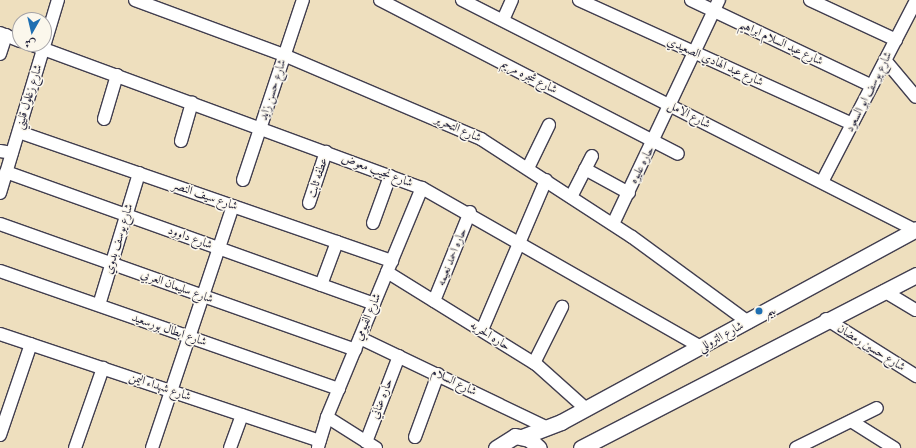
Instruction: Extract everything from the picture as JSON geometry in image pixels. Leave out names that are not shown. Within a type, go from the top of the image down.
[{"type":"street","name":"شارع زغلول قليني","points":[[52,21],[58,0]]},
{"type":"street","name":"شارع التحرير","points":[[135,0],[284,55],[481,139],[613,224],[748,322]]},
{"type":"street","name":"شارع حسن زايد","points":[[243,180],[303,0]]},
{"type":"street","name":"شارع شجره مريم","points":[[380,0],[678,154]]},
{"type":"street","name":"شارع الامل","points":[[462,0],[479,4],[503,20],[915,229]]},
{"type":"street","points":[[503,20],[512,0]]},
{"type":"street","name":"شارع عبد الهادي الصعيدي","points":[[579,0],[852,124]]},
{"type":"street","name":"شارع عبد السلام ابراهيم","points":[[691,0],[716,5],[872,86]]},
{"type":"street","points":[[810,0],[896,40]]},
{"type":"street","name":"حاره عليوه","points":[[613,224],[672,106],[716,5]]},
{"type":"street","name":"شارع يوسف ابو السعود","points":[[822,182],[885,60],[915,8]]},
{"type":"street","points":[[0,54],[3,34]]},
{"type":"street","name":"شارع زغلول قليني","points":[[0,193],[43,52]]},
{"type":"street","name":"شارع نجيب معوض","points":[[52,52],[422,188],[470,212],[702,348]]},
{"type":"street","points":[[885,60],[916,97]]},
{"type":"street","points":[[104,119],[117,75]]},
{"type":"street","points":[[182,141],[192,103]]},
{"type":"street","points":[[528,168],[549,125]]},
{"type":"street","name":"شارع سيف النصر","points":[[19,132],[337,242],[389,267]]},
{"type":"street","points":[[0,151],[12,153]]},
{"type":"street","name":"عطفه ثابت","points":[[309,203],[326,152]]},
{"type":"street","points":[[571,197],[592,156]]},
{"type":"street","points":[[585,169],[629,192]]},
{"type":"street","name":"شارع داوود","points":[[6,172],[374,304]]},
{"type":"street","name":"شارع يوسف بدوي","points":[[99,305],[139,173]]},
{"type":"street","points":[[373,224],[390,176]]},
{"type":"street","points":[[482,330],[521,242],[546,180]]},
{"type":"street","name":"شارع الفيومي","points":[[319,444],[327,417],[422,188]]},
{"type":"street","points":[[152,448],[188,336],[233,206]]},
{"type":"street","name":"حاره احمد نعيمه","points":[[434,301],[470,212]]},
{"type":"street","name":"شارع سليمان العربي","points":[[0,224],[355,350]]},
{"type":"street","name":"شارع التروللي","points":[[496,448],[508,438],[522,436],[548,428],[586,409],[702,348],[915,229]]},
{"type":"street","points":[[321,285],[337,242]]},
{"type":"street","name":"حاره الحريه","points":[[389,267],[434,301],[534,363],[586,409]]},
{"type":"street","name":"شارع ابطال بورسعيد","points":[[0,271],[339,389]]},
{"type":"street","points":[[581,448],[826,320],[915,276]]},
{"type":"street","points":[[884,291],[916,310]]},
{"type":"street","points":[[534,363],[562,308]]},
{"type":"street","name":"شارع حسين رمضان","points":[[826,320],[916,376]]},
{"type":"street","name":"شارع شهداء اليمن","points":[[0,334],[242,415],[319,444]]},
{"type":"street","name":"شارع السلام","points":[[360,338],[438,374],[548,428]]},
{"type":"street","points":[[0,435],[31,344]]},
{"type":"street","name":"حاره عناني","points":[[371,445],[399,356]]},
{"type":"street","points":[[75,448],[103,368]]},
{"type":"street","points":[[414,437],[438,374]]},
{"type":"street","points":[[796,448],[878,408]]},
{"type":"street","points":[[230,448],[242,415]]},
{"type":"street","points":[[327,417],[371,445]]},
{"type":"street","points":[[851,421],[894,448]]},
{"type":"street","points":[[522,436],[539,448]]},
{"type":"place","name":"بيم","points":[[759,311]]}]
